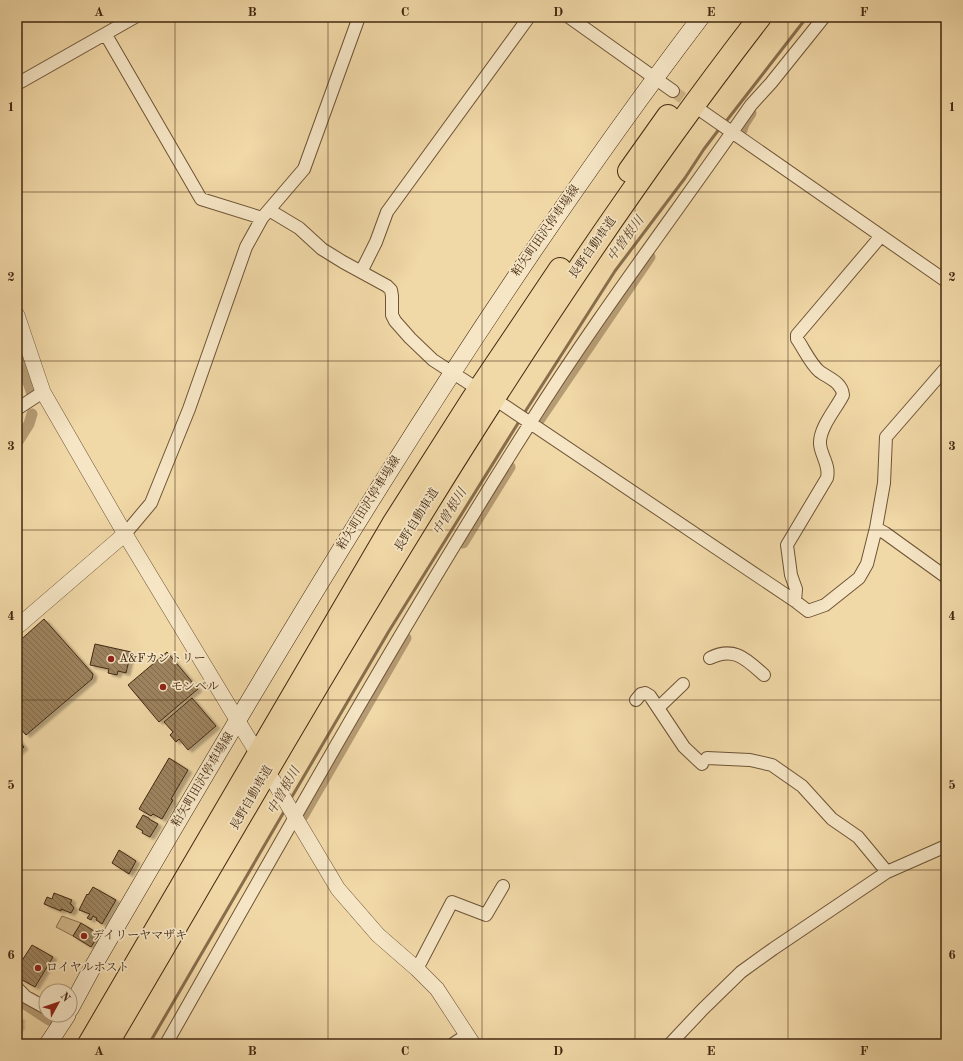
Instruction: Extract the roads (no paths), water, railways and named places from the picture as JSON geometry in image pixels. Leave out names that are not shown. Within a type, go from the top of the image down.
[{"type":"highway","name":"長野自動車道","points":[[89,1044],[393,524],[557,273],[646,145],[741,17]]},
{"type":"highway","name":"長野自動車道","points":[[107,1044],[408,534],[486,409],[574,276],[657,156],[760,17]]},
{"type":"main road","name":"粕矢町田沢停車場線","points":[[78,994],[238,720],[333,561],[452,372],[512,282],[655,77],[701,17]]},
{"type":"main road","points":[[48,1044],[62,1023]]},
{"type":"street","points":[[17,84],[106,35],[135,17]]},
{"type":"street","points":[[17,627],[125,534],[151,503],[189,409],[246,248],[265,214],[304,169],[359,17]]},
{"type":"street","points":[[360,272],[376,242],[387,212],[529,17]]},
{"type":"street","points":[[569,17],[673,91]]},
{"type":"street","points":[[166,1044],[294,817],[416,610],[530,424],[637,264],[751,105],[771,83],[824,17]]},
{"type":"street","points":[[106,35],[200,199],[265,214],[299,228],[322,249],[387,286],[391,290],[392,315],[395,321],[433,360],[470,384]]},
{"type":"street","points":[[703,112],[946,281]]},
{"type":"street","points":[[795,600],[796,589],[791,575],[787,545],[827,478],[828,466],[820,446],[822,433],[843,395],[839,385],[814,366],[797,339],[797,335],[881,236]]},
{"type":"street","points":[[17,315],[43,392],[125,534],[253,746]]},
{"type":"street","points":[[502,404],[795,600],[808,612],[825,605],[860,578],[867,564],[876,528],[884,483],[886,437],[946,368]]},
{"type":"street","points":[[17,409],[43,392]]},
{"type":"street","points":[[876,528],[946,577]]},
{"type":"street","points":[[710,658],[727,652],[738,655],[764,675]]},
{"type":"street","points":[[658,708],[683,684]]},
{"type":"street","points":[[636,700],[641,694],[645,693],[650,696],[684,747],[704,761],[750,760],[772,765],[802,786],[832,819],[858,837],[887,872]]},
{"type":"street","points":[[273,780],[338,889],[378,935],[417,969],[437,990],[470,1040],[454,1044]]},
{"type":"street","points":[[670,1044],[741,972],[779,944],[887,872],[946,846]]},
{"type":"street","points":[[417,969],[452,902],[486,915],[503,886]]},
{"type":"street","points":[[17,988],[26,997],[38,1004]]},
{"type":"waterway","name":"中曽根川","points":[[724,124],[807,17]]},
{"type":"waterway","points":[[742,130],[751,113]]},
{"type":"waterway","name":"中曽根川","points":[[523,415],[615,271],[685,178],[720,128]]},
{"type":"waterway","points":[[538,422],[650,257]]},
{"type":"waterway","points":[[17,349],[32,394]]},
{"type":"waterway","points":[[17,443],[29,424],[32,414]]},
{"type":"waterway","name":"中曽根川","points":[[290,800],[389,631],[520,420]]},
{"type":"waterway","points":[[463,543],[510,467]]},
{"type":"waterway","points":[[303,816],[406,638]]},
{"type":"waterway","name":"中曽根川","points":[[149,1044],[285,810]]},
{"type":"waterway","points":[[17,999],[38,1013]]},
{"type":"tunnel","points":[[673,91],[698,109]]},
{"type":"place","name":"A&Fカントリー","points":[[111,659]]},
{"type":"place","name":"モンベル","points":[[163,687]]},
{"type":"place","name":"デイリーヤマザキ","points":[[84,936]]},
{"type":"place","name":"ロイヤルホスト","points":[[38,968]]}]
